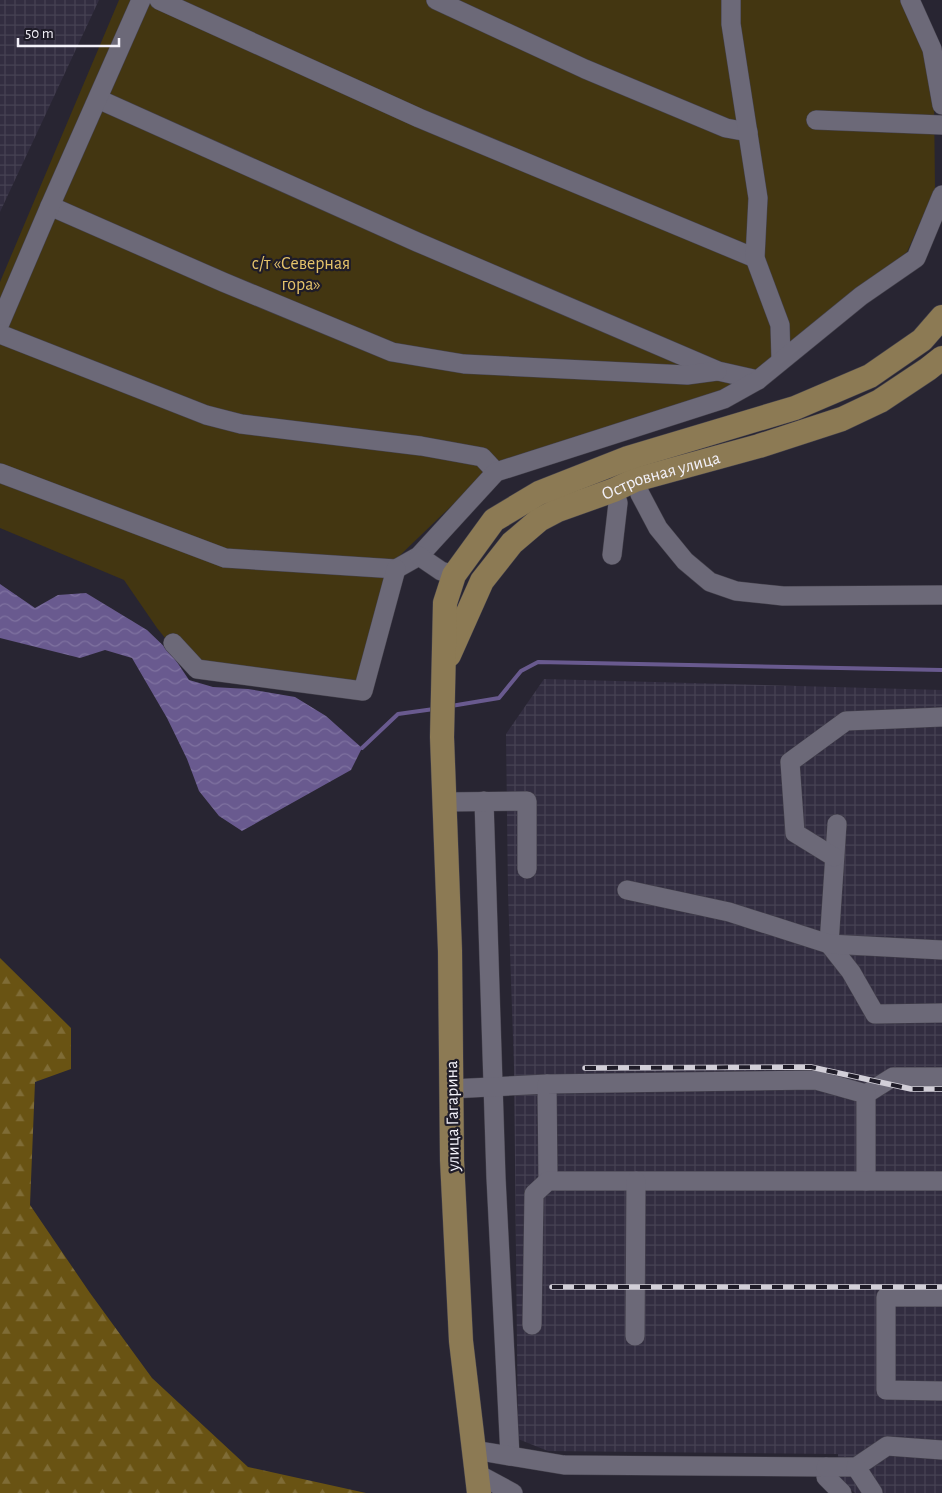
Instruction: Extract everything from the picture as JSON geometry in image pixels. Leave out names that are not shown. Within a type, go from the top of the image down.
[{"type":"main road","name":"Островная улица","points":[[445,666],[445,603],[454,575],[494,520],[539,492],[628,458],[795,408],[870,376],[922,340],[942,318]]},
{"type":"main road","name":"Островная улица","points":[[445,666],[482,581],[512,543],[539,520],[558,510],[625,485],[759,446],[842,419],[880,401],[942,358]]},
{"type":"main road","name":"улица Гагарина","points":[[445,666],[442,737],[450,952],[452,1160],[461,1341],[476,1472]]},
{"type":"street","points":[[0,323],[141,0]]},
{"type":"street","points":[[159,0],[419,118],[755,258]]},
{"type":"street","points":[[436,0],[585,69],[726,128],[748,132]]},
{"type":"street","points":[[731,0],[731,24],[758,198],[755,258],[780,325],[781,360]]},
{"type":"street","points":[[910,0],[932,49],[942,105]]},
{"type":"street","points":[[98,99],[417,242],[718,371],[758,380]]},
{"type":"street","points":[[816,120],[942,125]]},
{"type":"street","points":[[0,473],[225,558],[396,569],[419,556],[496,472],[724,399],[758,380],[861,296],[916,258],[942,195]]},
{"type":"street","points":[[50,206],[214,278],[392,352],[464,364],[687,376],[718,371]]},
{"type":"street","points":[[0,334],[206,415],[241,424],[421,446],[482,457],[496,472]]},
{"type":"street","points":[[612,555],[618,503],[625,485],[640,494],[658,528],[685,561],[710,582],[736,592],[783,596],[942,595]]},
{"type":"street","points":[[419,556],[441,571],[454,575]]},
{"type":"street","points":[[173,643],[197,669],[363,690],[396,569]]},
{"type":"street","points":[[834,857],[795,834],[790,762],[846,721],[942,717]]},
{"type":"street","points":[[484,801],[496,1178],[510,1456]]},
{"type":"street","points":[[444,802],[527,801],[527,870]]},
{"type":"street","points":[[836,824],[829,944],[851,972],[875,1014],[942,1013]]},
{"type":"street","points":[[627,890],[730,912],[829,944],[942,950]]},
{"type":"street","points":[[452,1088],[547,1084],[816,1080],[866,1094],[893,1077],[942,1078]]},
{"type":"street","points":[[547,1084],[548,1181]]},
{"type":"street","points":[[866,1094],[866,1181]]},
{"type":"street","points":[[532,1325],[534,1194],[548,1181],[942,1181]]},
{"type":"street","points":[[635,1336],[636,1181]]},
{"type":"street","points":[[942,1297],[886,1297],[886,1390],[942,1391]]},
{"type":"street","points":[[476,1472],[510,1456],[564,1465],[856,1467],[887,1446],[942,1450]]},
{"type":"street","points":[[826,1467],[826,1477],[842,1493]]},
{"type":"street","points":[[856,1467],[873,1493]]},
{"type":"street","points":[[476,1472],[513,1493]]},
{"type":"shaded area","points":[[0,0],[99,0],[0,212]]},
{"type":"shaded area","points":[[544,679],[942,690],[942,1493],[855,1493],[839,1479],[838,1454],[548,1451],[518,1439],[514,1067],[508,893],[506,734]]},
{"type":"green space","name":"с/т «Северная гора»","points":[[119,0],[905,0],[928,53],[934,98],[935,189],[907,252],[758,370],[719,392],[496,463],[392,563],[357,698],[194,674],[157,628],[124,580],[0,528],[0,282]]},
{"type":"green space","points":[[0,958],[71,1028],[71,1069],[35,1082],[30,1205],[90,1293],[152,1378],[248,1467],[366,1493],[0,1493]]},
{"type":"water","points":[[0,584],[35,608],[58,595],[86,593],[147,630],[171,653],[189,680],[213,687],[248,689],[295,697],[326,716],[362,748],[351,770],[242,831],[219,816],[199,791],[187,759],[167,718],[132,658],[105,650],[80,658],[0,638]]},
{"type":"waterway","points":[[451,706],[499,698],[521,671],[538,662],[942,670]]},
{"type":"waterway","points":[[362,748],[398,714],[434,709]]},
{"type":"railway","points":[[585,1068],[811,1067],[911,1089],[942,1089]]},
{"type":"railway","points":[[552,1287],[942,1287]]}]
